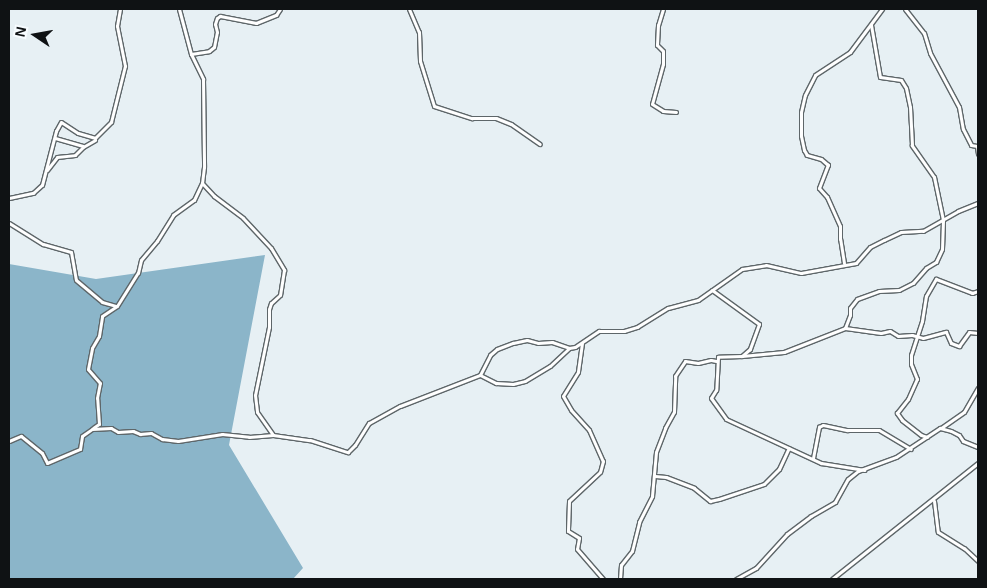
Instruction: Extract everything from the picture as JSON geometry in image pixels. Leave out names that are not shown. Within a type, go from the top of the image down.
[{"type":"street","points":[[9,198],[33,193],[42,185],[61,122],[78,133],[95,138],[111,122],[125,66],[117,26],[120,9]]},
{"type":"street","points":[[9,441],[21,436],[42,453],[47,463],[80,449],[82,436],[98,424],[97,398],[100,384],[88,369],[92,348],[99,336],[102,316],[117,306],[138,272],[141,260],[157,241],[173,215],[194,200],[202,183],[204,167],[203,79],[191,54],[179,9]]},
{"type":"street","points":[[191,54],[209,51],[214,47],[217,18],[220,16],[256,23],[276,15],[280,9]]},
{"type":"street","points":[[409,9],[419,32],[421,69],[434,106],[472,118],[496,118],[511,124],[540,144]]},
{"type":"street","points":[[663,9],[658,25],[657,45],[663,51],[664,64],[652,104],[663,111],[676,112]]},
{"type":"street","points":[[844,263],[840,226],[827,197],[819,188],[828,165],[821,159],[807,155],[804,150],[801,136],[801,112],[805,95],[815,75],[836,64],[850,52],[882,9]]},
{"type":"street","points":[[906,9],[924,33],[930,53],[959,106],[963,129],[971,145],[977,146],[978,154]]},
{"type":"street","points":[[845,328],[850,308],[857,299],[879,291],[899,290],[913,283],[936,262],[942,249],[943,220],[934,178],[912,145],[910,107],[906,88],[901,80],[880,77],[871,25]]},
{"type":"street","points":[[55,138],[83,146]]},
{"type":"street","points":[[47,170],[58,157],[75,155],[83,146],[95,140]]},
{"type":"street","points":[[202,183],[214,196],[243,218],[271,248],[284,270],[280,295],[271,303],[269,309],[269,327],[256,395],[257,412],[272,434]]},
{"type":"street","points":[[480,375],[496,382],[513,384],[525,381],[550,366],[569,348],[582,343],[599,331],[624,331],[638,327],[668,308],[698,300],[742,269],[766,265],[800,273],[844,263],[856,263],[870,247],[901,232],[923,231],[978,203]]},
{"type":"street","points":[[9,223],[44,244],[71,252],[76,280],[102,302],[117,306]]},
{"type":"street","points":[[930,436],[921,435],[902,420],[897,413],[908,399],[918,379],[912,364],[911,355],[922,322],[926,296],[934,280],[972,293],[978,291]]},
{"type":"street","points":[[712,290],[759,324],[750,349],[742,356]]},
{"type":"street","points":[[864,470],[821,463],[726,419],[711,398],[716,390],[716,361],[718,357],[784,352],[845,328],[881,333],[888,331],[898,336],[923,338],[946,332],[951,343],[959,346],[970,332],[978,333]]},
{"type":"street","points":[[92,429],[111,428],[118,432],[132,431],[140,434],[151,432],[162,439],[178,441],[222,434],[250,437],[272,434],[310,440],[348,452],[355,445],[369,423],[400,406],[480,375],[490,355],[497,348],[526,340],[538,343],[552,342],[569,348]]},
{"type":"street","points":[[582,343],[578,372],[563,396],[589,430],[603,461],[600,472],[569,501],[568,531],[580,538],[578,550],[603,579]]},
{"type":"street","points":[[620,579],[622,565],[632,551],[639,522],[652,496],[656,452],[665,428],[674,412],[676,376],[685,361],[698,363],[711,360],[716,361]]},
{"type":"street","points":[[736,579],[756,568],[787,534],[811,516],[835,502],[848,479],[858,471],[890,461],[911,449],[964,412],[978,388]]},
{"type":"street","points":[[813,458],[819,427],[823,425],[847,430],[879,430],[911,449]]},
{"type":"street","points":[[940,428],[959,435],[963,441],[978,448]]},
{"type":"street","points":[[655,476],[666,477],[694,488],[710,501],[764,484],[780,468],[789,448]]},
{"type":"street","points":[[832,579],[921,508],[934,500],[978,463]]},
{"type":"street","points":[[934,500],[938,532],[964,548],[978,561]]},
{"type":"shaded area","points":[[265,255],[229,445],[303,568],[293,579],[9,579],[9,264],[96,279]]}]
